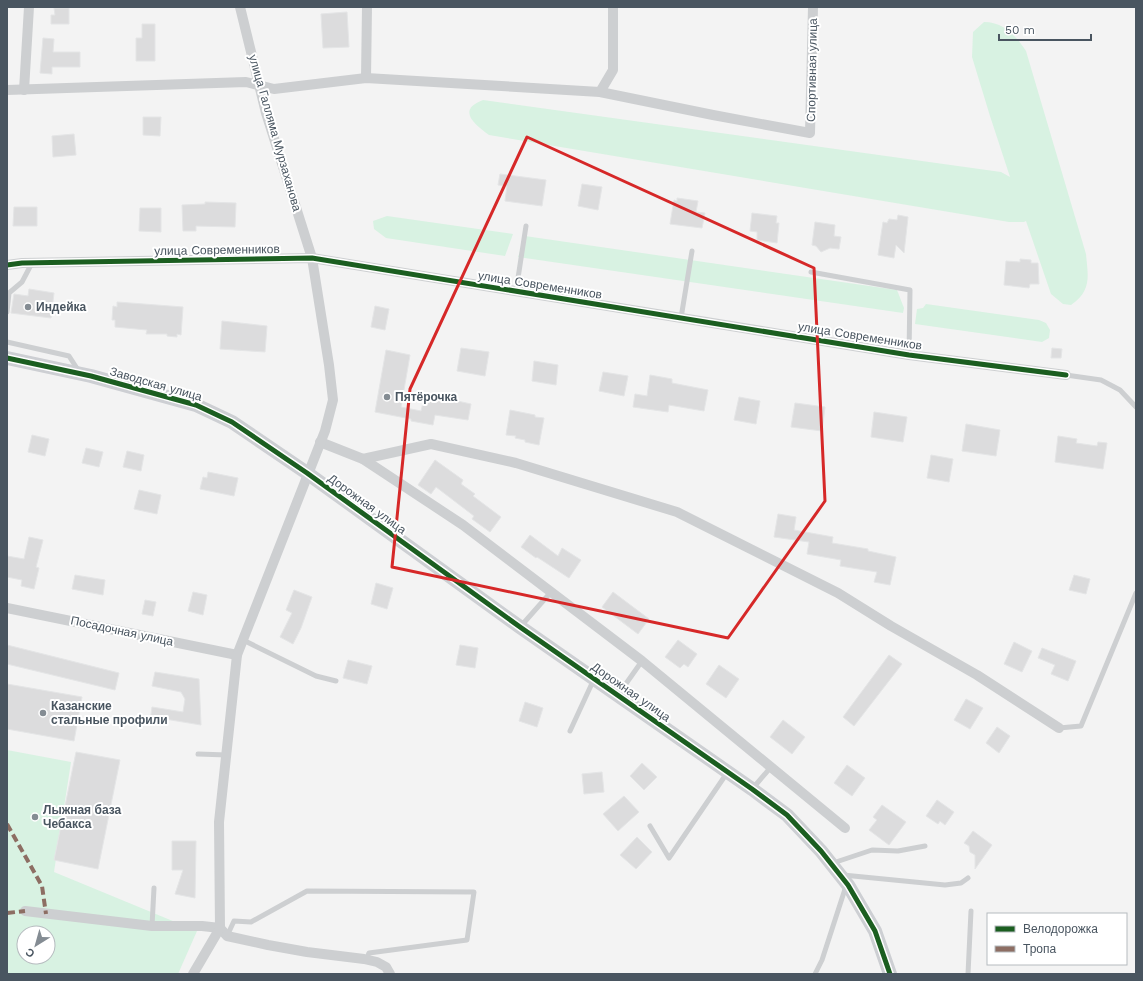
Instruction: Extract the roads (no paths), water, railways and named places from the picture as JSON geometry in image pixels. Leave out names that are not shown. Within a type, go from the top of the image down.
[{"type":"street","points":[[24,90],[29,7]]},
{"type":"street","name":"улица Галляма Мурзаханова","points":[[220,928],[219,822],[237,655],[325,431],[333,400],[312,258],[268,120],[240,7]]},
{"type":"street","points":[[366,78],[367,7]]},
{"type":"street","points":[[7,90],[246,82],[274,89],[366,78],[600,92],[613,70],[613,7]]},
{"type":"street","name":"Спортивная улица","points":[[600,92],[810,133],[813,7]]},
{"type":"street","name":"улица Современников","points":[[7,265],[32,263],[312,258],[909,355],[1066,375]]},
{"type":"street","name":"Заводская улица","points":[[7,358],[81,374],[196,405],[232,422],[308,473]]},
{"type":"street","points":[[320,442],[363,459],[462,525],[642,661],[845,828]]},
{"type":"street","points":[[363,459],[431,444],[516,463],[677,512],[838,593],[891,626],[977,675],[1059,728]]},
{"type":"street","name":"Дорожная улица","points":[[308,473],[520,627],[787,815],[839,874],[875,932],[890,974]]},
{"type":"street","name":"Посадочная улица","points":[[7,608],[237,655]]},
{"type":"street","points":[[26,911],[152,926],[202,926],[220,928],[227,936],[291,950],[377,962],[388,971]]},
{"type":"street","points":[[193,974],[220,928]]},
{"type":"lane","points":[[516,291],[526,226]]},
{"type":"lane","points":[[681,318],[692,251]]},
{"type":"lane","points":[[7,312],[9,293],[22,282],[32,263]]},
{"type":"lane","points":[[811,272],[910,290],[909,355]]},
{"type":"lane","points":[[7,342],[69,356],[81,374]]},
{"type":"lane","points":[[1066,375],[1101,380],[1120,390],[1136,407]]},
{"type":"lane","points":[[520,627],[551,592]]},
{"type":"lane","points":[[1059,728],[1082,726],[1136,593]]},
{"type":"lane","points":[[243,640],[316,676],[336,681]]},
{"type":"lane","points":[[618,696],[642,661]]},
{"type":"lane","points":[[570,731],[594,679]]},
{"type":"lane","points":[[198,754],[227,754]]},
{"type":"lane","points":[[752,789],[771,767]]},
{"type":"lane","points":[[650,826],[668,858],[728,772]]},
{"type":"lane","points":[[815,974],[822,960],[839,874],[872,850],[898,851],[925,846]]},
{"type":"lane","points":[[839,874],[945,885],[961,883],[968,878]]},
{"type":"lane","points":[[152,926],[154,888]]},
{"type":"lane","points":[[227,936],[234,921],[251,922],[307,891],[474,892],[468,940],[369,954],[366,960]]},
{"type":"lane","points":[[968,974],[971,911]]},
{"type":"place","name":"Индейка","points":[[28,307]]},
{"type":"place","name":"Пятёрочка","points":[[387,397]]},
{"type":"place","name":"Казанские стальные профили","points":[[43,713]]},
{"type":"place","name":"Лыжная база Чебакса","points":[[35,817]]}]
